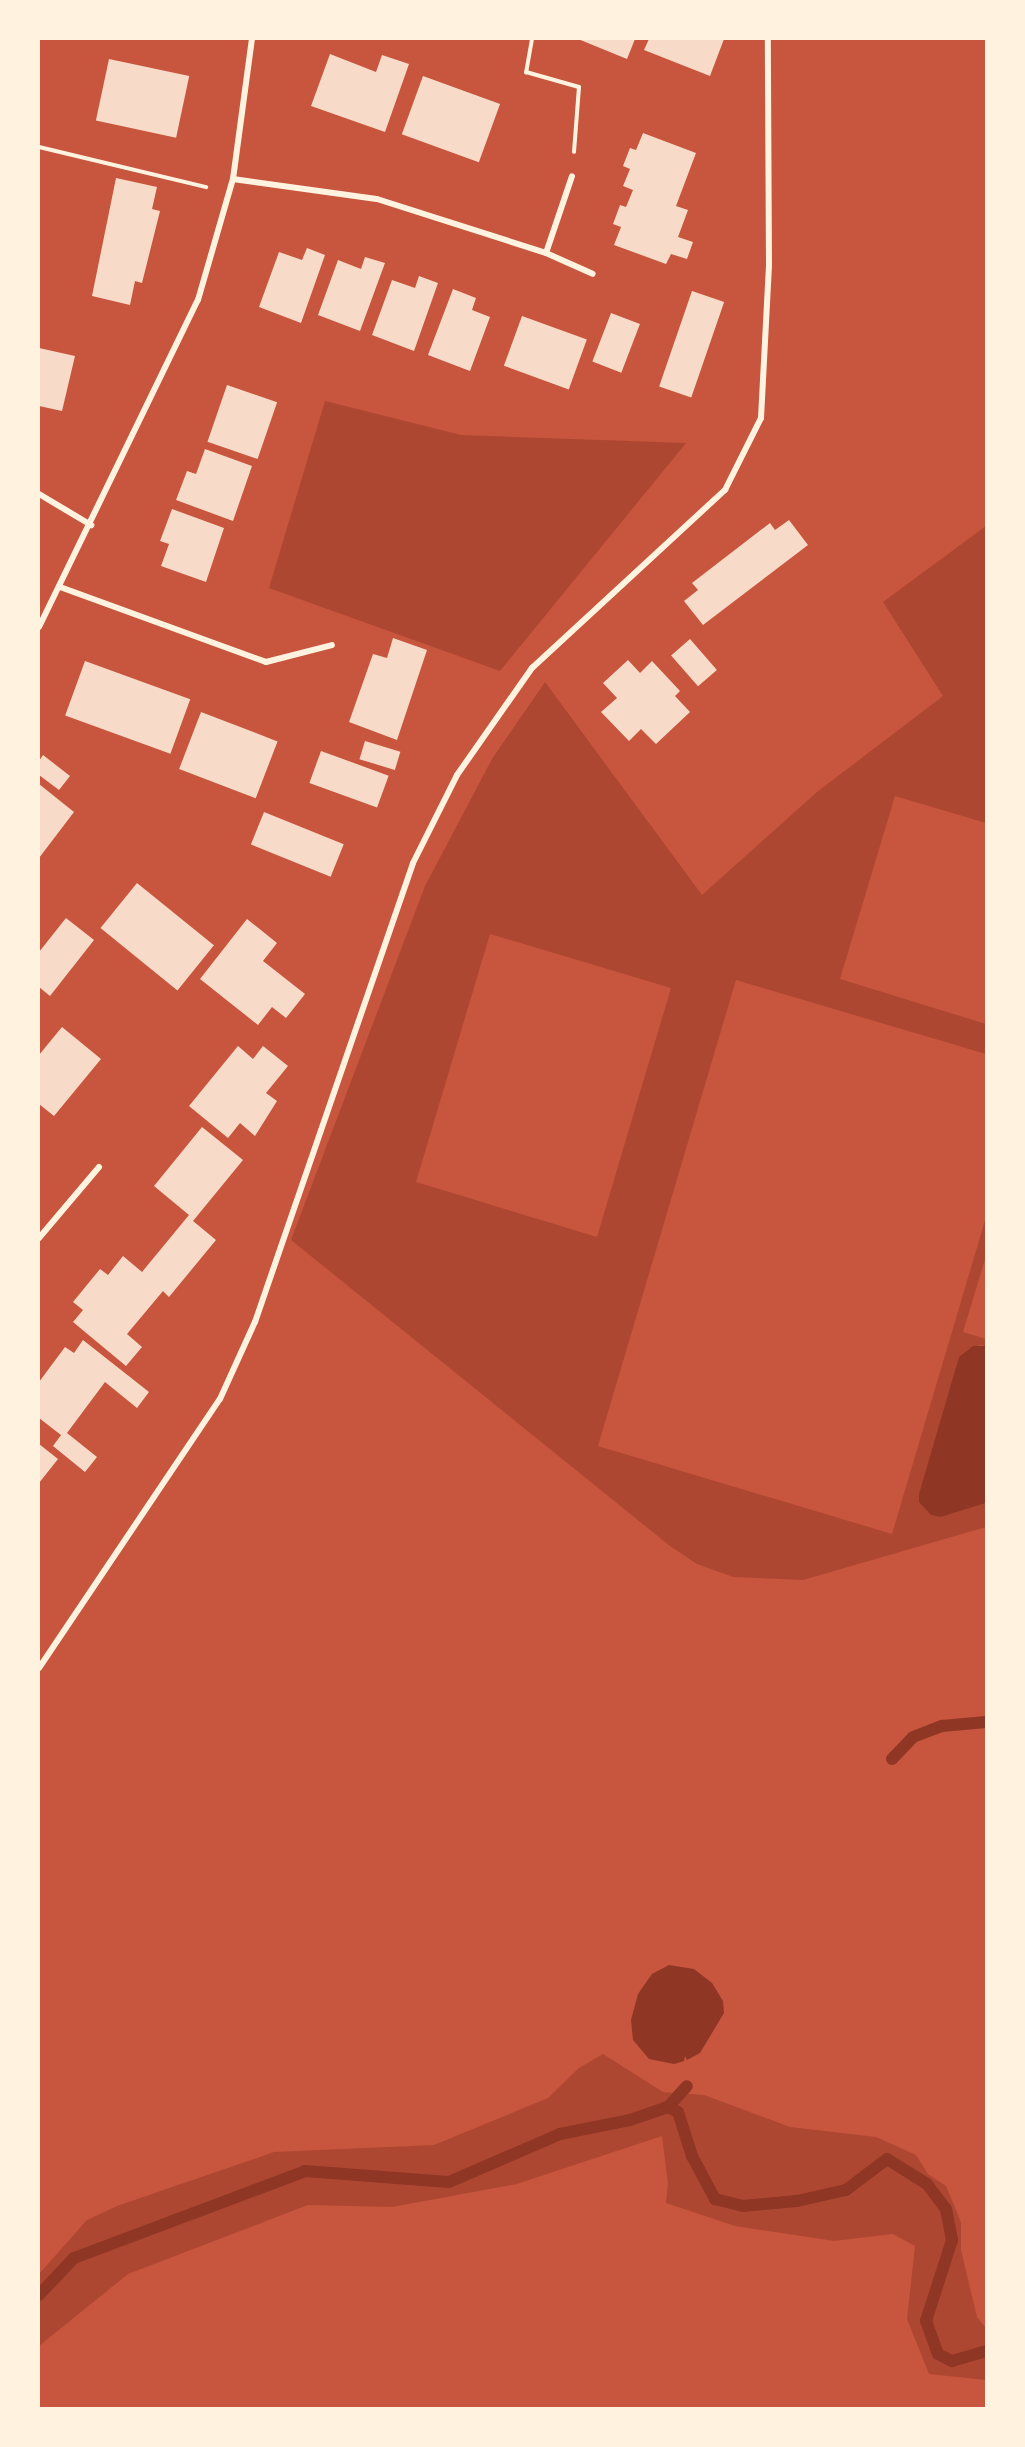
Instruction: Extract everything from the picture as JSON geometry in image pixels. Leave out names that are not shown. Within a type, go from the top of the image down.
[{"type":"street","points":[[39,627],[91,525],[198,300],[233,178],[252,39]]},
{"type":"street","points":[[39,1668],[220,1399],[255,1322],[413,863],[457,775],[531,668],[725,490],[761,418],[769,266],[768,39]]},
{"type":"street","points":[[546,253],[572,176]]},
{"type":"street","points":[[233,178],[377,199],[546,253],[593,274]]},
{"type":"street","points":[[39,494],[91,525]]},
{"type":"street","points":[[60,587],[266,662],[332,645]]},
{"type":"street","points":[[39,1238],[99,1167]]},
{"type":"path","points":[[532,39],[526,72],[579,87],[572,176]]},
{"type":"path","points":[[39,147],[229,194]]},
{"type":"shaded area","points":[[325,401],[461,435],[686,443],[500,671],[269,588]]},
{"type":"shaded area","points":[[986,526],[986,823],[895,796],[840,979],[986,1024],[986,1054],[736,980],[598,1446],[892,1534],[986,1217],[986,1256],[963,1332],[986,1339],[986,1346],[980,1345],[959,1357],[919,1502],[941,1517],[986,1503],[986,1527],[803,1580],[733,1577],[697,1564],[670,1546],[291,1240],[425,886],[492,759],[545,682],[702,895],[817,792],[943,696],[883,602]],"holes":[[[490,934],[671,988],[597,1237],[416,1182]]]},
{"type":"shaded area","points":[[973,1346],[986,1346],[986,1503],[941,1517],[931,1515],[919,1502],[919,1494],[959,1357]]},
{"type":"shaded area","points":[[669,1965],[694,1969],[712,1983],[723,2001],[724,2013],[700,2053],[687,2060],[685,2056],[684,2061],[674,2064],[649,2059],[633,2040],[631,2020],[638,1994],[652,1974]]},
{"type":"shaded area","points":[[603,2054],[663,2092],[704,2095],[790,2127],[876,2137],[916,2155],[928,2174],[946,2186],[961,2222],[961,2250],[977,2317],[986,2328],[986,2380],[929,2374],[907,2319],[915,2246],[893,2234],[834,2241],[735,2226],[666,2203],[668,2184],[662,2136],[517,2184],[392,2207],[308,2205],[128,2274],[39,2346],[39,2274],[87,2220],[117,2206],[274,2152],[434,2145],[548,2098],[579,2068]]},
{"type":"building","points":[[578,39],[635,39],[627,59]]},
{"type":"building","points":[[649,39],[724,39],[710,76],[644,50]]},
{"type":"building","points":[[330,54],[376,72],[382,55],[409,64],[385,132],[311,106]]},
{"type":"building","points":[[109,59],[189,76],[176,138],[96,121]]},
{"type":"building","points":[[423,76],[500,104],[479,162],[402,134]]},
{"type":"building","points":[[643,133],[696,153],[676,206],[688,210],[678,237],[693,242],[687,259],[671,254],[666,264],[614,245],[621,227],[613,224],[620,205],[626,207],[633,190],[623,186],[630,169],[623,166],[630,148],[636,150]]},
{"type":"building","points":[[116,178],[157,187],[152,209],[160,211],[142,283],[135,281],[130,305],[92,296]]},
{"type":"building","points":[[307,248],[325,255],[301,323],[259,307],[279,252],[302,260]]},
{"type":"building","points":[[365,257],[385,263],[360,331],[318,315],[338,260],[361,269]]},
{"type":"building","points":[[419,276],[438,283],[414,351],[372,335],[392,280],[415,288]]},
{"type":"building","points":[[453,289],[476,298],[472,310],[490,317],[470,371],[428,355]]},
{"type":"building","points":[[692,291],[724,302],[691,398],[659,386]]},
{"type":"building","points":[[611,313],[640,324],[621,373],[592,362]]},
{"type":"building","points":[[522,316],[587,340],[569,389],[504,366]]},
{"type":"building","points":[[39,348],[75,356],[62,411],[39,406]]},
{"type":"building","points":[[227,385],[277,402],[258,459],[207,442]]},
{"type":"building","points":[[205,449],[252,466],[233,521],[176,500],[187,471],[196,474]]},
{"type":"building","points":[[172,509],[224,528],[206,582],[161,566],[169,544],[160,541]]},
{"type":"building","points":[[789,520],[808,545],[703,625],[684,601],[698,590],[692,583],[770,523],[775,530]]},
{"type":"building","points":[[393,638],[427,650],[397,740],[349,722],[373,654],[387,658]]},
{"type":"building","points":[[690,639],[717,670],[698,686],[671,655]]},
{"type":"building","points":[[628,660],[640,673],[652,661],[680,691],[675,696],[690,712],[656,744],[641,729],[629,741],[601,712],[617,698],[603,683]]},
{"type":"building","points":[[85,661],[190,699],[170,754],[65,716]]},
{"type":"building","points":[[201,712],[278,741],[256,798],[179,769]]},
{"type":"building","points":[[365,741],[400,752],[395,770],[359,759]]},
{"type":"building","points":[[321,751],[389,776],[377,808],[309,783]]},
{"type":"building","points":[[43,755],[70,776],[59,790],[39,775],[39,761]]},
{"type":"building","points":[[39,784],[74,812],[39,858]]},
{"type":"building","points":[[264,812],[344,844],[331,877],[251,844]]},
{"type":"building","points":[[137,883],[214,945],[177,990],[100,928]]},
{"type":"building","points":[[66,918],[94,940],[50,996],[39,987],[39,952]]},
{"type":"building","points":[[247,919],[277,943],[263,961],[305,994],[286,1018],[272,1007],[258,1025],[200,979]]},
{"type":"building","points":[[62,1027],[101,1059],[54,1116],[39,1104],[39,1055]]},
{"type":"building","points":[[238,1046],[253,1059],[263,1046],[288,1066],[266,1093],[277,1101],[255,1136],[240,1123],[228,1138],[189,1106]]},
{"type":"building","points":[[202,1127],[243,1160],[193,1221],[216,1240],[169,1297],[163,1291],[127,1334],[142,1347],[126,1366],[73,1322],[83,1310],[73,1302],[100,1269],[108,1275],[123,1256],[142,1272],[189,1215],[154,1186]]},
{"type":"building","points":[[83,1340],[149,1392],[137,1408],[105,1382],[67,1433],[97,1457],[85,1472],[53,1446],[61,1435],[39,1418],[39,1382],[65,1347],[74,1353]]},
{"type":"building","points":[[39,1444],[58,1459],[39,1483]]},
{"type":"waterway","points":[[892,1759],[913,1737],[942,1726],[986,1722]]},
{"type":"waterway","points":[[668,2107],[687,2086]]},
{"type":"waterway","points":[[39,2295],[74,2258],[305,2171],[449,2182],[560,2134],[630,2120],[668,2107],[678,2112],[692,2156],[715,2199],[743,2206],[797,2201],[846,2190],[887,2159],[927,2184],[946,2209],[952,2240],[926,2321],[938,2354],[952,2361],[986,2351]]}]
